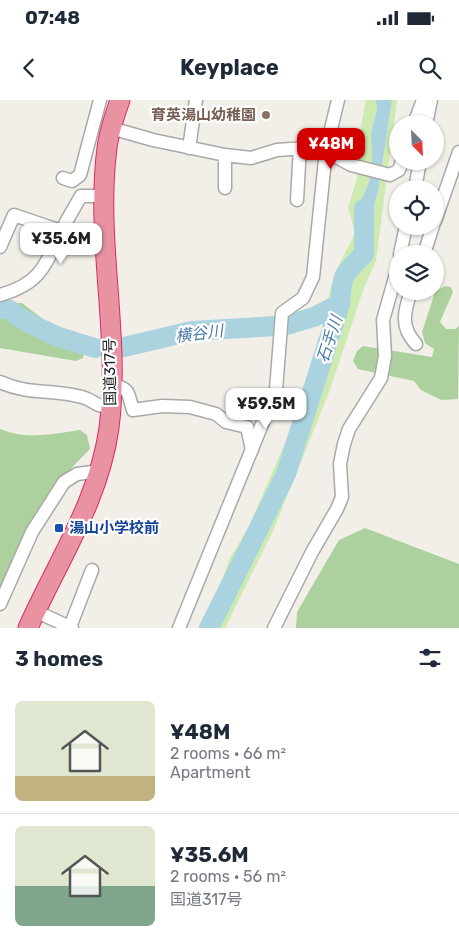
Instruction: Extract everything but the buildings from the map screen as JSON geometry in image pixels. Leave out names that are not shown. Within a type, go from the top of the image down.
[{"type":"highway","name":"国道317号","points":[[31,620],[92,498],[106,447],[112,384],[103,196],[107,146],[120,100]]},
{"type":"street","points":[[63,178],[72,181],[80,175],[100,100]]},
{"type":"street","points":[[189,148],[196,100]]},
{"type":"street","points":[[179,628],[268,411],[278,376],[282,313],[303,298],[313,277],[326,150],[338,100]]},
{"type":"street","points":[[417,115],[423,100]]},
{"type":"street","points":[[428,115],[431,100]]},
{"type":"street","points":[[111,128],[189,148],[252,158],[277,150],[318,147],[351,165],[390,175],[399,170]]},
{"type":"street","points":[[297,200],[300,147]]},
{"type":"street","points":[[444,195],[459,152]]},
{"type":"street","points":[[225,155],[225,188]]},
{"type":"street","points":[[0,295],[24,287],[45,268],[61,232],[81,196],[103,196]]},
{"type":"street","points":[[0,247],[14,215],[61,232]]},
{"type":"street","points":[[274,628],[342,497],[340,464],[344,444],[349,429],[381,378],[386,356],[383,320],[389,299]]},
{"type":"street","points":[[408,300],[404,324],[408,336],[416,344]]},
{"type":"street","points":[[0,382],[16,390],[81,397],[99,407],[111,407]]},
{"type":"street","points":[[112,384],[125,388],[130,395],[133,410],[162,406],[190,407],[216,414],[226,422],[247,427]]},
{"type":"street","points":[[247,427],[268,411]]},
{"type":"street","points":[[247,427],[252,450]]},
{"type":"street","points":[[0,604],[32,532],[64,482],[76,474],[100,471]]},
{"type":"street","points":[[31,620],[71,628],[92,570]]},
{"type":"green space","points":[[366,100],[376,100],[377,109],[371,132],[372,164],[369,182],[355,213],[364,236],[378,192],[389,120],[389,161],[376,261],[364,288],[328,395],[273,531],[225,628],[200,628],[215,598],[230,558],[248,528],[298,413],[322,339],[329,294],[335,273],[355,233],[348,207],[357,179],[356,152]]},
{"type":"green space","points":[[392,100],[397,100],[395,115],[390,115]]},
{"type":"green space","points":[[444,287],[451,287],[453,292],[440,322],[446,329],[455,329],[459,326],[458,399],[441,400],[421,390],[414,381],[358,369],[353,361],[357,351],[363,346],[432,357],[434,349],[425,343],[422,332],[432,300],[444,300]]},
{"type":"green space","points":[[0,303],[22,303],[48,323],[76,332],[86,339],[83,358],[76,361],[0,348]]},
{"type":"green space","points":[[0,429],[30,435],[80,430],[87,435],[90,449],[51,489],[0,590]]},
{"type":"green space","points":[[365,528],[459,564],[459,628],[296,628],[297,612],[339,540]]},
{"type":"water","points":[[376,100],[392,100],[378,192],[364,237],[355,214],[369,182],[372,164],[371,132],[377,109]]},
{"type":"waterway","name":"石手川","points":[[209,628],[286,474],[340,304],[343,280],[348,271],[364,254],[364,209]]},
{"type":"waterway","name":"横谷川","points":[[287,325],[314,317],[340,304]]},
{"type":"waterway","name":"横谷川","points":[[0,309],[8,309],[25,321],[58,337],[95,348]]},
{"type":"waterway","name":"横谷川","points":[[124,347],[192,331],[275,326]]},
{"type":"place","name":"育英湯山幼稚園","points":[[266,115]]},
{"type":"place","name":"湯山小学校前","points":[[59,528]]}]
